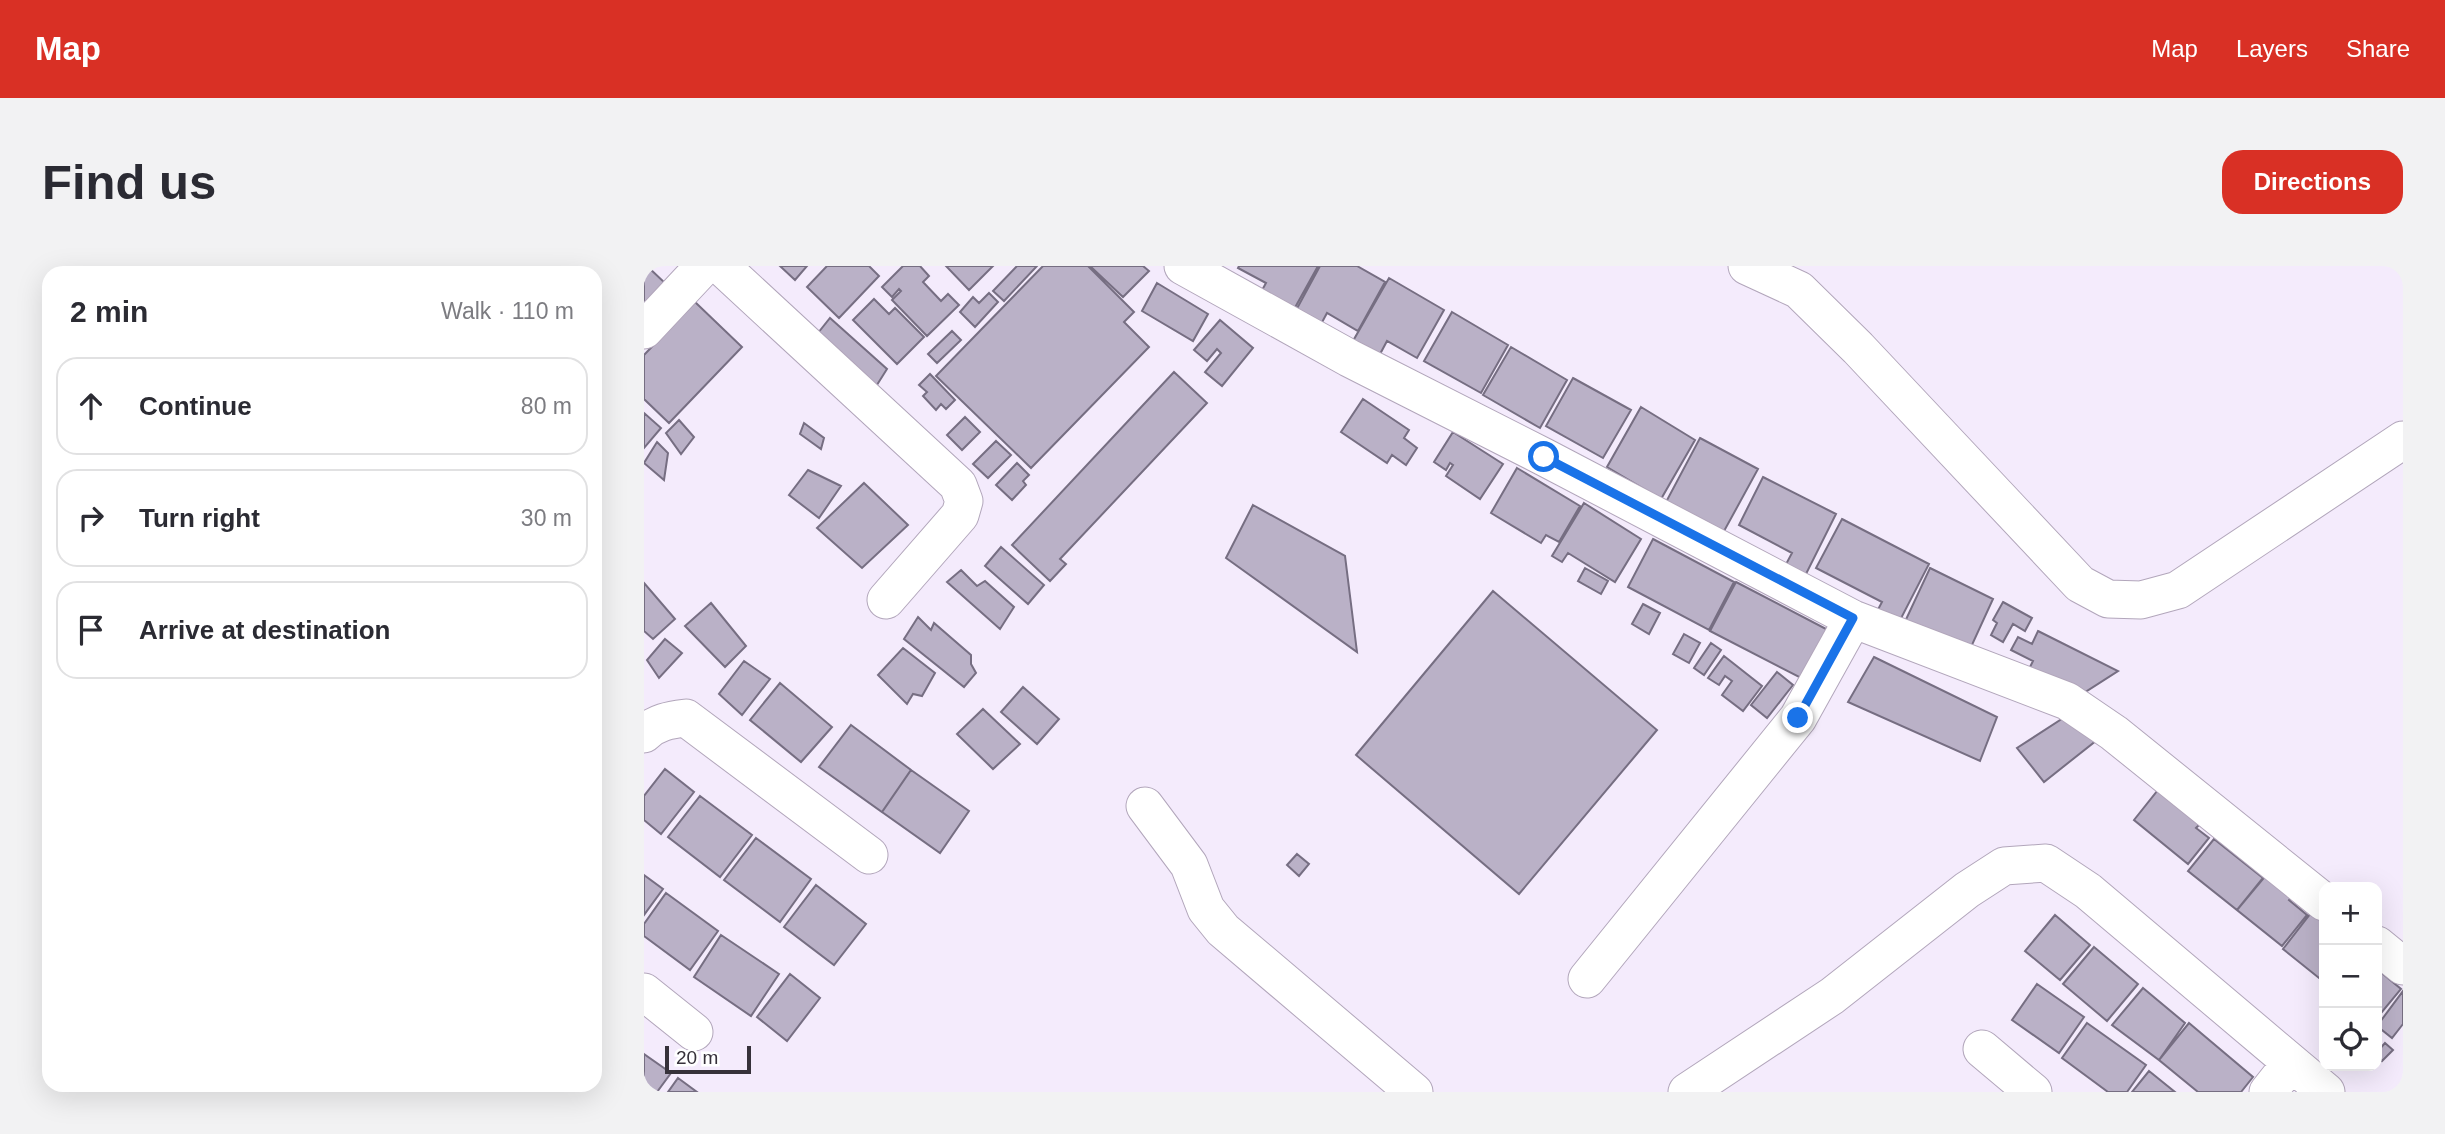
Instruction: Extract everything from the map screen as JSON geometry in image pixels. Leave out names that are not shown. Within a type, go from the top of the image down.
[{"type":"street","points":[[644,330],[704,266]]},
{"type":"street","points":[[720,266],[958,485],[964,500],[960,515],[886,600]]},
{"type":"street","points":[[1184,266],[1349,358],[1853,618],[2067,701],[2114,733],[2319,898]]},
{"type":"street","points":[[1747,266],[1799,290],[1858,348],[2080,584],[2108,599],[2141,600],[2178,590],[2403,440]]},
{"type":"street","points":[[1587,979],[1798,718],[1853,618]]},
{"type":"street","points":[[644,734],[650,728],[668,720],[686,718],[869,855]]},
{"type":"street","points":[[1145,806],[1189,864],[1206,909],[1223,930],[1414,1092]]},
{"type":"street","points":[[1687,1092],[1832,996],[1985,878],[2004,866],[2032,863],[2046,863],[2088,891],[2326,1092]]},
{"type":"street","points":[[2382,949],[2403,966]]},
{"type":"street","points":[[644,992],[694,1031]]},
{"type":"street","points":[[1982,1049],[2033,1092]]},
{"type":"street","points":[[2267,1092],[2291,1063]]},
{"type":"building","points":[[644,266],[666,284],[644,308]]},
{"type":"building","points":[[780,266],[807,266],[795,280]]},
{"type":"building","points":[[827,266],[869,266],[879,276],[839,318],[807,287]]},
{"type":"building","points":[[903,266],[920,266],[929,276],[923,282],[941,301],[948,294],[959,305],[927,336],[892,300],[901,291],[899,289],[892,297],[882,287]]},
{"type":"building","points":[[946,266],[993,266],[969,290]]},
{"type":"building","points":[[1017,266],[1037,266],[1004,301],[993,291]]},
{"type":"building","points":[[1043,266],[1088,266],[1134,312],[1124,322],[1149,347],[1031,468],[936,376]]},
{"type":"building","points":[[1090,266],[1143,266],[1149,271],[1123,297]]},
{"type":"building","points":[[1318,266],[1292,313],[1260,294],[1266,283],[1238,268]]},
{"type":"building","points":[[1320,266],[1357,266],[1385,282],[1358,331],[1327,313],[1319,328],[1294,314]]},
{"type":"building","points":[[1389,278],[1444,310],[1417,358],[1387,341],[1379,356],[1353,341]]},
{"type":"building","points":[[1157,283],[1208,314],[1193,341],[1142,311]]},
{"type":"building","points":[[989,293],[998,302],[975,327],[960,312],[973,297],[979,303]]},
{"type":"building","points":[[874,299],[889,314],[895,308],[924,337],[897,364],[853,320]]},
{"type":"building","points":[[695,302],[742,347],[669,423],[644,399],[644,355]]},
{"type":"building","points":[[1452,312],[1508,345],[1481,393],[1424,361]]},
{"type":"building","points":[[830,318],[887,369],[875,388],[814,338]]},
{"type":"building","points":[[1220,320],[1253,348],[1222,386],[1205,372],[1221,353],[1217,349],[1207,361],[1194,350]]},
{"type":"building","points":[[952,331],[961,340],[937,363],[928,354]]},
{"type":"building","points":[[1511,347],[1567,380],[1540,428],[1483,395]]},
{"type":"building","points":[[1174,372],[1207,403],[1060,559],[1066,564],[1050,581],[1012,545]]},
{"type":"building","points":[[930,374],[955,400],[946,409],[941,404],[936,410],[923,396],[927,392],[919,385]]},
{"type":"building","points":[[1573,378],[1631,410],[1603,458],[1546,426]]},
{"type":"building","points":[[1363,399],[1409,430],[1404,438],[1417,448],[1406,465],[1392,455],[1387,463],[1341,432]]},
{"type":"building","points":[[1641,407],[1695,440],[1661,499],[1607,467]]},
{"type":"building","points":[[644,413],[661,428],[644,448]]},
{"type":"building","points":[[965,417],[980,432],[962,450],[947,435]]},
{"type":"building","points":[[679,420],[694,437],[681,454],[666,433]]},
{"type":"building","points":[[804,423],[824,438],[821,449],[800,434]]},
{"type":"building","points":[[1453,432],[1503,464],[1480,499],[1446,476],[1453,465],[1450,463],[1446,470],[1434,462]]},
{"type":"building","points":[[1700,438],[1758,469],[1723,533],[1666,502]]},
{"type":"building","points":[[996,441],[1011,455],[988,478],[973,464]]},
{"type":"building","points":[[657,442],[668,453],[664,480],[644,463]]},
{"type":"building","points":[[1017,463],[1029,475],[1023,481],[1026,485],[1012,500],[996,485]]},
{"type":"building","points":[[1517,468],[1580,506],[1559,542],[1546,535],[1541,543],[1491,513]]},
{"type":"building","points":[[808,470],[841,486],[819,518],[789,495]]},
{"type":"building","points":[[1763,477],[1836,514],[1804,578],[1784,568],[1792,553],[1739,525]]},
{"type":"building","points":[[864,483],[908,525],[862,568],[817,528]]},
{"type":"building","points":[[1584,503],[1641,539],[1615,582],[1568,553],[1562,562],[1552,556]]},
{"type":"building","points":[[1253,505],[1345,556],[1357,652],[1226,558]]},
{"type":"building","points":[[1842,519],[1929,564],[1895,630],[1873,619],[1882,602],[1816,568]]},
{"type":"building","points":[[1653,539],[1734,582],[1709,630],[1628,587]]},
{"type":"building","points":[[1001,547],[1044,585],[1028,604],[985,566]]},
{"type":"building","points":[[1585,568],[1608,581],[1601,594],[1578,581]]},
{"type":"building","points":[[1930,568],[1993,599],[1966,658],[1902,628]]},
{"type":"building","points":[[961,570],[977,586],[985,581],[1014,607],[1000,629],[947,582]]},
{"type":"building","points":[[1736,582],[1828,630],[1803,679],[1710,631]]},
{"type":"building","points":[[644,583],[675,619],[653,639],[644,631]]},
{"type":"building","points":[[1493,591],[1657,730],[1519,894],[1356,755]]},
{"type":"building","points":[[2003,602],[2032,618],[2025,631],[2013,624],[2003,642],[1991,635],[1997,623],[1993,620]]},
{"type":"building","points":[[711,603],[746,646],[725,667],[685,626]]},
{"type":"building","points":[[1643,604],[1660,613],[1649,634],[1632,624]]},
{"type":"building","points":[[918,617],[931,630],[934,623],[971,655],[971,664],[976,673],[964,687],[904,639]]},
{"type":"building","points":[[2038,631],[2118,671],[2079,696],[2028,671],[2033,661],[2011,650],[2018,637],[2032,644]]},
{"type":"building","points":[[1684,634],[1700,643],[1689,663],[1673,654]]},
{"type":"building","points":[[665,639],[682,653],[659,678],[647,660]]},
{"type":"building","points":[[1711,643],[1721,650],[1704,675],[1694,668]]},
{"type":"building","points":[[903,648],[935,673],[922,696],[913,694],[907,704],[878,675]]},
{"type":"building","points":[[1724,656],[1762,686],[1743,711],[1722,695],[1732,681],[1725,676],[1719,685],[1708,678]]},
{"type":"building","points":[[1874,657],[1997,717],[1980,761],[1848,702]]},
{"type":"building","points":[[744,661],[770,679],[742,715],[719,694]]},
{"type":"building","points":[[1777,672],[1793,685],[1767,718],[1751,705]]},
{"type":"building","points":[[780,683],[832,727],[801,762],[750,720]]},
{"type":"building","points":[[1023,687],[1059,719],[1037,744],[1001,712]]},
{"type":"building","points":[[983,709],[1020,744],[993,769],[957,734]]},
{"type":"building","points":[[2074,711],[2097,740],[2044,782],[2017,748]]},
{"type":"building","points":[[851,725],[911,770],[882,812],[819,767]]},
{"type":"building","points":[[665,769],[694,792],[661,834],[644,820],[644,796]]},
{"type":"building","points":[[911,770],[969,811],[940,853],[882,812]]},
{"type":"building","points":[[2158,790],[2200,824],[2196,828],[2209,838],[2188,864],[2134,820]]},
{"type":"building","points":[[700,796],[752,835],[720,877],[668,837]]},
{"type":"building","points":[[756,838],[811,879],[780,922],[724,880]]},
{"type":"building","points":[[2214,839],[2263,878],[2237,910],[2188,871]]},
{"type":"building","points":[[1297,854],[1309,864],[1299,876],[1287,865]]},
{"type":"building","points":[[2267,874],[2293,895],[2289,900],[2307,915],[2282,946],[2237,910]]},
{"type":"building","points":[[644,875],[663,889],[644,915]]},
{"type":"building","points":[[816,885],[866,924],[834,965],[784,927]]},
{"type":"building","points":[[666,893],[718,931],[690,970],[644,936],[644,924]]},
{"type":"building","points":[[2311,913],[2319,919],[2319,978],[2283,949]]},
{"type":"building","points":[[2055,915],[2090,945],[2060,980],[2025,951]]},
{"type":"building","points":[[721,935],[779,974],[751,1016],[694,977]]},
{"type":"building","points":[[2094,947],[2138,984],[2107,1021],[2063,984]]},
{"type":"building","points":[[2382,973],[2401,989],[2382,1012]]},
{"type":"building","points":[[790,974],[820,998],[787,1041],[757,1017]]},
{"type":"building","points":[[2037,984],[2084,1017],[2059,1053],[2012,1020]]},
{"type":"building","points":[[2143,988],[2185,1023],[2159,1060],[2112,1025]]},
{"type":"building","points":[[2403,991],[2403,1024],[2392,1038],[2382,1030],[2382,1019]]},
{"type":"building","points":[[2087,1023],[2146,1065],[2127,1092],[2108,1092],[2062,1058]]},
{"type":"building","points":[[2189,1023],[2253,1077],[2241,1092],[2198,1092],[2159,1060]]},
{"type":"building","points":[[2385,1043],[2393,1050],[2382,1061],[2382,1046]]},
{"type":"building","points":[[644,1054],[671,1073],[657,1092],[644,1092]]},
{"type":"building","points":[[2149,1071],[2175,1092],[2132,1092]]},
{"type":"building","points":[[678,1078],[697,1092],[668,1092]]},
{"type":"route","points":[[1544,457],[1853,618],[1798,718]]}]
